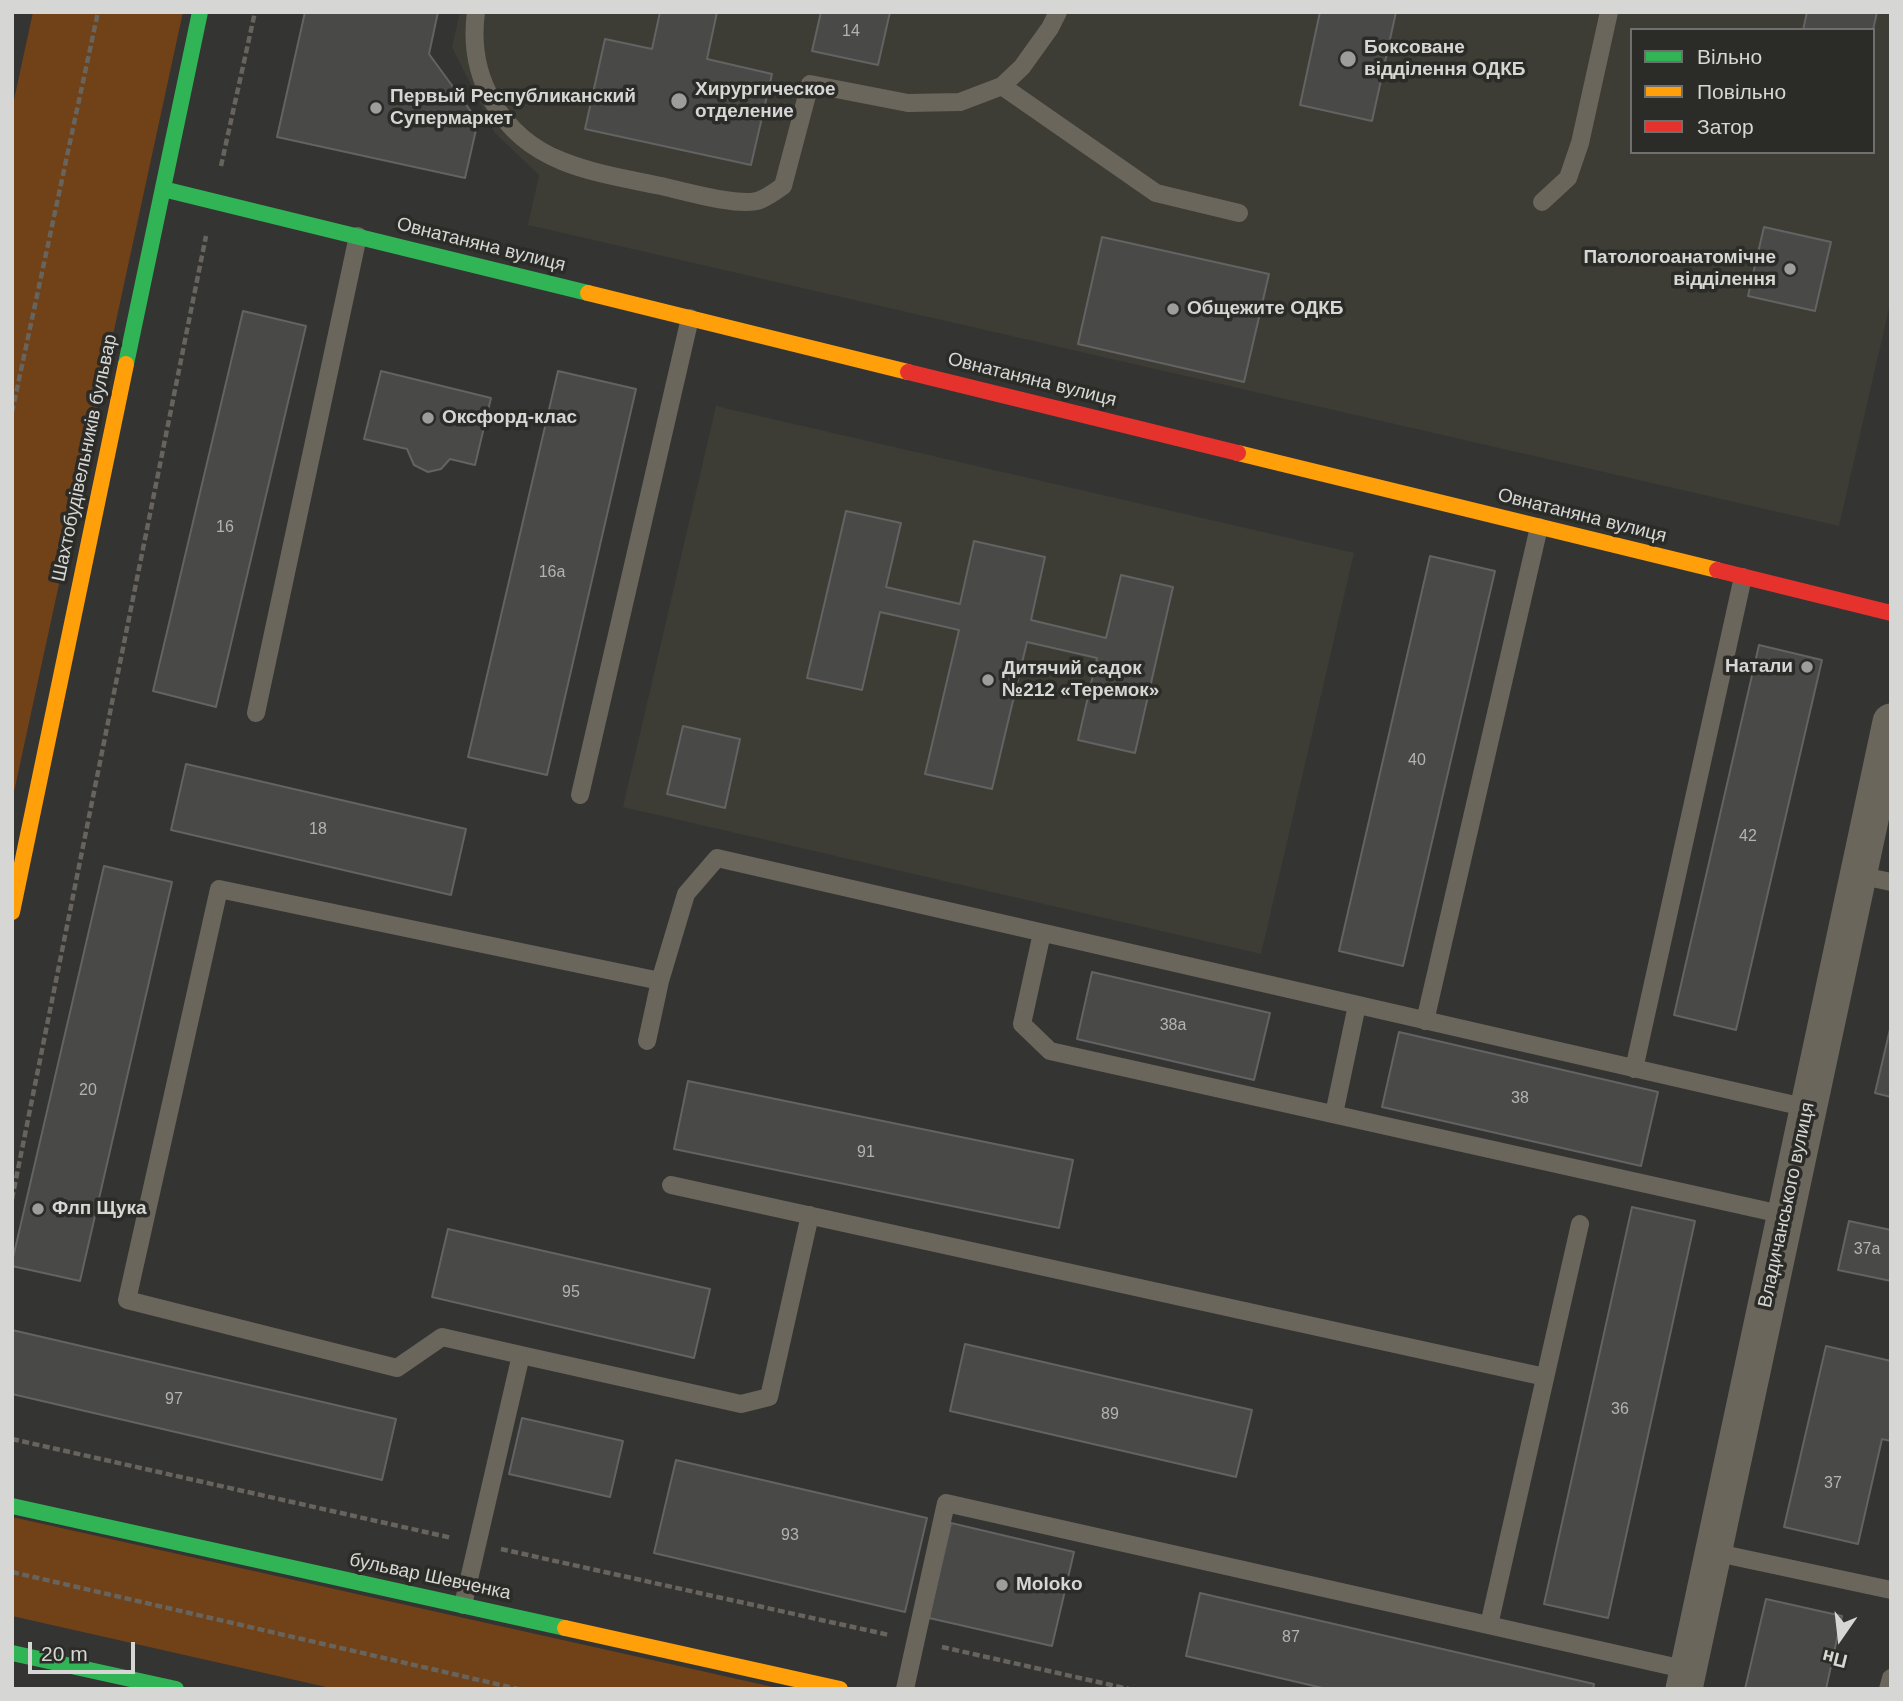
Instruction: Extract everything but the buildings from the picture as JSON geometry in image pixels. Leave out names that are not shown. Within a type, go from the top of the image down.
[{"type":"main road","name":"Шахтобудівельників бульвар","points":[[12,912],[200,12]]},
{"type":"main road","name":"Овнатаняна вулиця","points":[[163,189],[1891,614]]},
{"type":"main road","name":"бульвар Шевченка","points":[[12,1506],[839,1689]]},
{"type":"main road","points":[[12,1653],[177,1689]]},
{"type":"street","name":"Владичанського вулиця","points":[[1686,1679],[1808,1108],[1874,878],[1891,722]]},
{"type":"lane","points":[[476,12],[473,42],[480,74],[491,100],[529,144],[560,161],[586,170],[730,201],[759,201],[783,187],[810,84],[908,103],[960,102],[1002,86],[1022,67],[1058,12]]},
{"type":"lane","points":[[1542,202],[1568,178],[1580,143],[1609,12]]},
{"type":"lane","points":[[1002,86],[1156,193],[1239,213]]},
{"type":"lane","points":[[256,713],[358,236]]},
{"type":"lane","points":[[580,795],[690,318]]},
{"type":"lane","points":[[1425,1021],[1539,527]]},
{"type":"lane","points":[[1634,1069],[1743,577]]},
{"type":"lane","points":[[647,1041],[660,981],[686,894],[717,858],[1808,1108]]},
{"type":"lane","points":[[660,981],[219,889],[127,1300],[397,1368],[442,1338],[741,1404],[769,1397],[810,1215]]},
{"type":"lane","points":[[1042,933],[1022,1024],[1050,1051],[1785,1214]]},
{"type":"lane","points":[[1334,1114],[1357,1005]]},
{"type":"lane","points":[[671,1185],[1545,1377]]},
{"type":"lane","points":[[1489,1625],[1580,1224]]},
{"type":"lane","points":[[463,1605],[521,1355]]},
{"type":"lane","points":[[905,1689],[946,1503],[1489,1625],[1686,1679]]},
{"type":"lane","points":[[1713,1552],[1891,1590]]},
{"type":"lane","points":[[1888,1689],[1891,1678]]},
{"type":"path","points":[[12,412],[98,12]]},
{"type":"path","points":[[12,1199],[214,200],[255,12]]},
{"type":"path","points":[[12,1439],[1129,1689]]},
{"type":"path","points":[[12,1572],[518,1689]]},
{"type":"shaded area","points":[[33,12],[183,12],[12,801],[12,109]]},
{"type":"shaded area","points":[[460,12],[1891,12],[1891,300],[1839,526],[528,225],[539,175],[495,133],[452,47]]},
{"type":"shaded area","name":"Дитячий садок №212 «Теремок»","points":[[716,406],[1354,553],[1261,954],[623,807]]},
{"type":"shaded area","points":[[12,1517],[782,1689],[335,1689],[12,1616]]},
{"type":"traffic: fast","points":[[126,364],[200,12]]},
{"type":"traffic: fast","points":[[163,189],[588,293]]},
{"type":"traffic: fast","points":[[12,1506],[565,1628]]},
{"type":"traffic: fast","points":[[12,1653],[176,1689]]},
{"type":"traffic: slow","points":[[588,293],[908,372]]},
{"type":"traffic: slow","points":[[12,912],[126,364]]},
{"type":"traffic: slow","points":[[1238,453],[1717,570]]},
{"type":"traffic: slow","points":[[565,1628],[840,1689]]},
{"type":"traffic: jam","points":[[908,372],[1238,453]]},
{"type":"traffic: jam","points":[[1717,570],[1891,613]]},
{"type":"place","name":"Боксоване відділення ОДКБ","points":[[1348,59]]},
{"type":"place","name":"Хирургическое отделение","points":[[679,101]]},
{"type":"place","name":"Первый Республиканский Супермаркет","points":[[376,108]]},
{"type":"place","name":"Патологоанатомічне відділення","points":[[1790,269]]},
{"type":"place","name":"Общежите ОДКБ","points":[[1173,309]]},
{"type":"place","name":"Оксфорд-клас","points":[[428,418]]},
{"type":"place","name":"Натали","points":[[1807,667]]},
{"type":"place","name":"Дитячий садок №212 «Теремок»","points":[[988,680]]},
{"type":"place","name":"Флп Щука","points":[[38,1209]]},
{"type":"place","name":"Moloko","points":[[1002,1585]]}]
